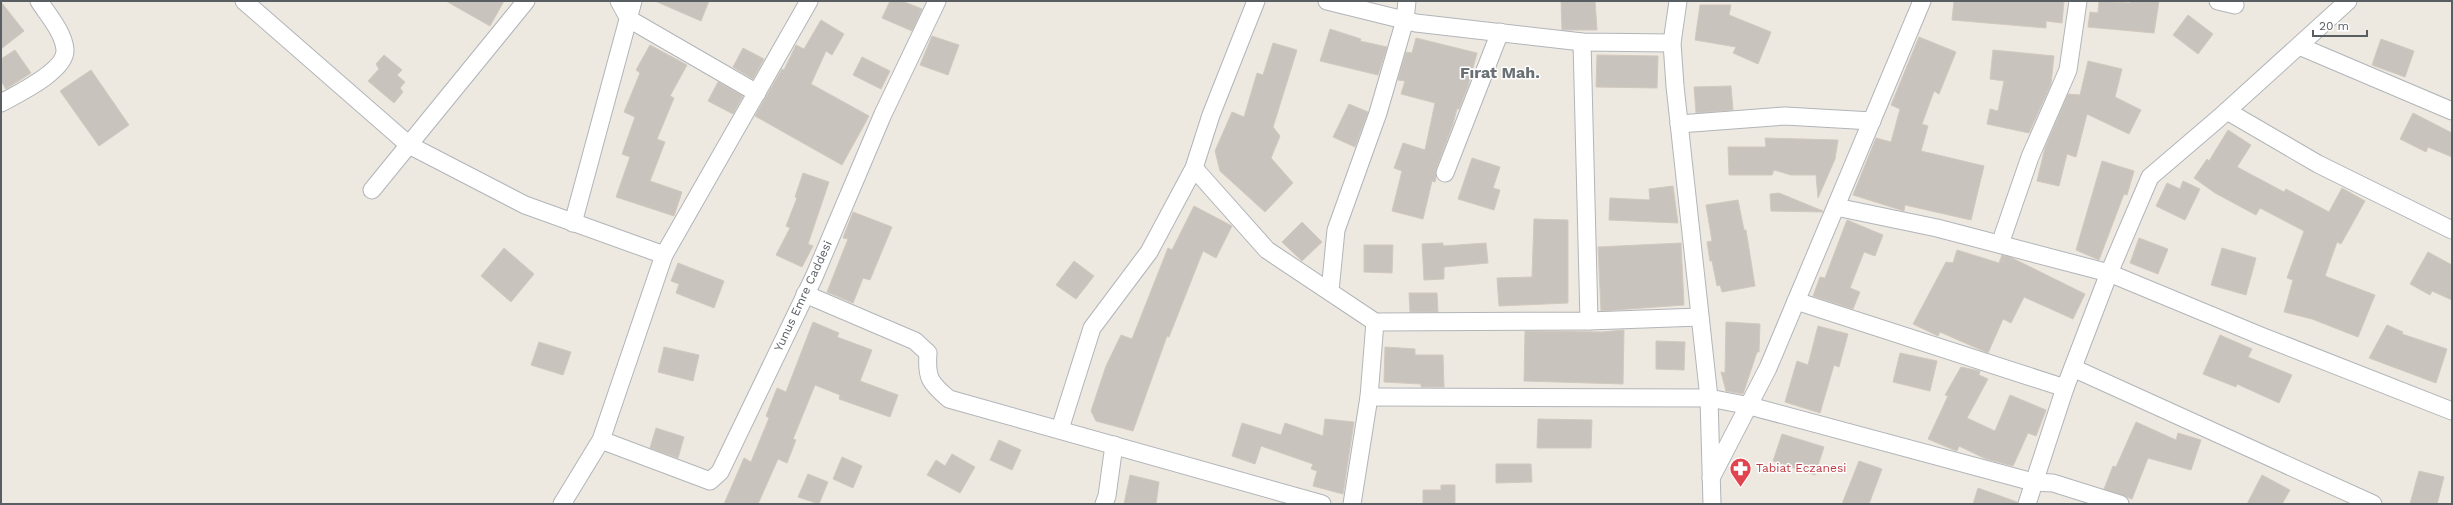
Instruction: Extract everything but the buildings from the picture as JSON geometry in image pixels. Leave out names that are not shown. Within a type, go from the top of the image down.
[{"type":"street","points":[[1,103],[49,75],[60,63],[65,50],[58,32],[39,1]]},
{"type":"street","points":[[244,1],[409,145],[525,206],[664,255]]},
{"type":"street","points":[[372,190],[526,1]]},
{"type":"street","points":[[619,1],[629,19],[757,93]]},
{"type":"street","points":[[573,223],[633,1]]},
{"type":"street","points":[[562,504],[601,440],[627,371],[664,255],[809,1]]},
{"type":"street","name":"Yunus Emre Caddesi","points":[[601,440],[710,481],[720,472],[732,450],[806,294],[883,114],[937,1]]},
{"type":"street","points":[[1060,430],[1092,328],[1149,252],[1194,168],[1210,115],[1256,1]]},
{"type":"street","points":[[1327,1],[1405,20],[1582,42],[1672,43]]},
{"type":"street","points":[[1330,291],[1336,230],[1378,113],[1405,20],[1407,1]]},
{"type":"street","points":[[1678,1],[1672,43],[1679,124],[1709,398],[1712,504]]},
{"type":"street","points":[[1711,478],[1750,406],[1768,368],[1922,1]]},
{"type":"street","points":[[2000,244],[2030,157],[2068,70],[2078,1]]},
{"type":"street","points":[[2218,1],[2235,5]]},
{"type":"street","points":[[2027,504],[2065,388],[2108,273],[2150,176],[2227,111],[2348,1]]},
{"type":"street","points":[[1445,173],[1500,32]]},
{"type":"street","points":[[1582,42],[1589,321]]},
{"type":"street","points":[[2299,46],[2452,111]]},
{"type":"street","points":[[2227,111],[2318,164],[2452,230]]},
{"type":"street","points":[[1679,124],[1785,116],[1872,121]]},
{"type":"street","points":[[1194,168],[1267,250],[1374,322],[1589,321],[1700,317]]},
{"type":"street","points":[[1836,206],[1937,228],[2108,273],[2261,336],[2452,411]]},
{"type":"street","points":[[806,294],[914,341],[928,353],[927,370],[932,385],[949,399],[1322,504]]},
{"type":"street","points":[[1796,301],[2065,388]]},
{"type":"street","points":[[1352,504],[1369,397],[1374,322]]},
{"type":"street","points":[[2073,368],[2372,504]]},
{"type":"street","points":[[1369,397],[1709,398],[1750,406],[2033,482],[2053,483],[2120,504]]},
{"type":"street","points":[[1104,504],[1107,496],[1114,445]]},
{"type":"place","name":"Tabiat Eczanesi","points":[[1741,488]]},
{"type":"district","name":"Fırat Mah.","points":[[1500,72]]}]
